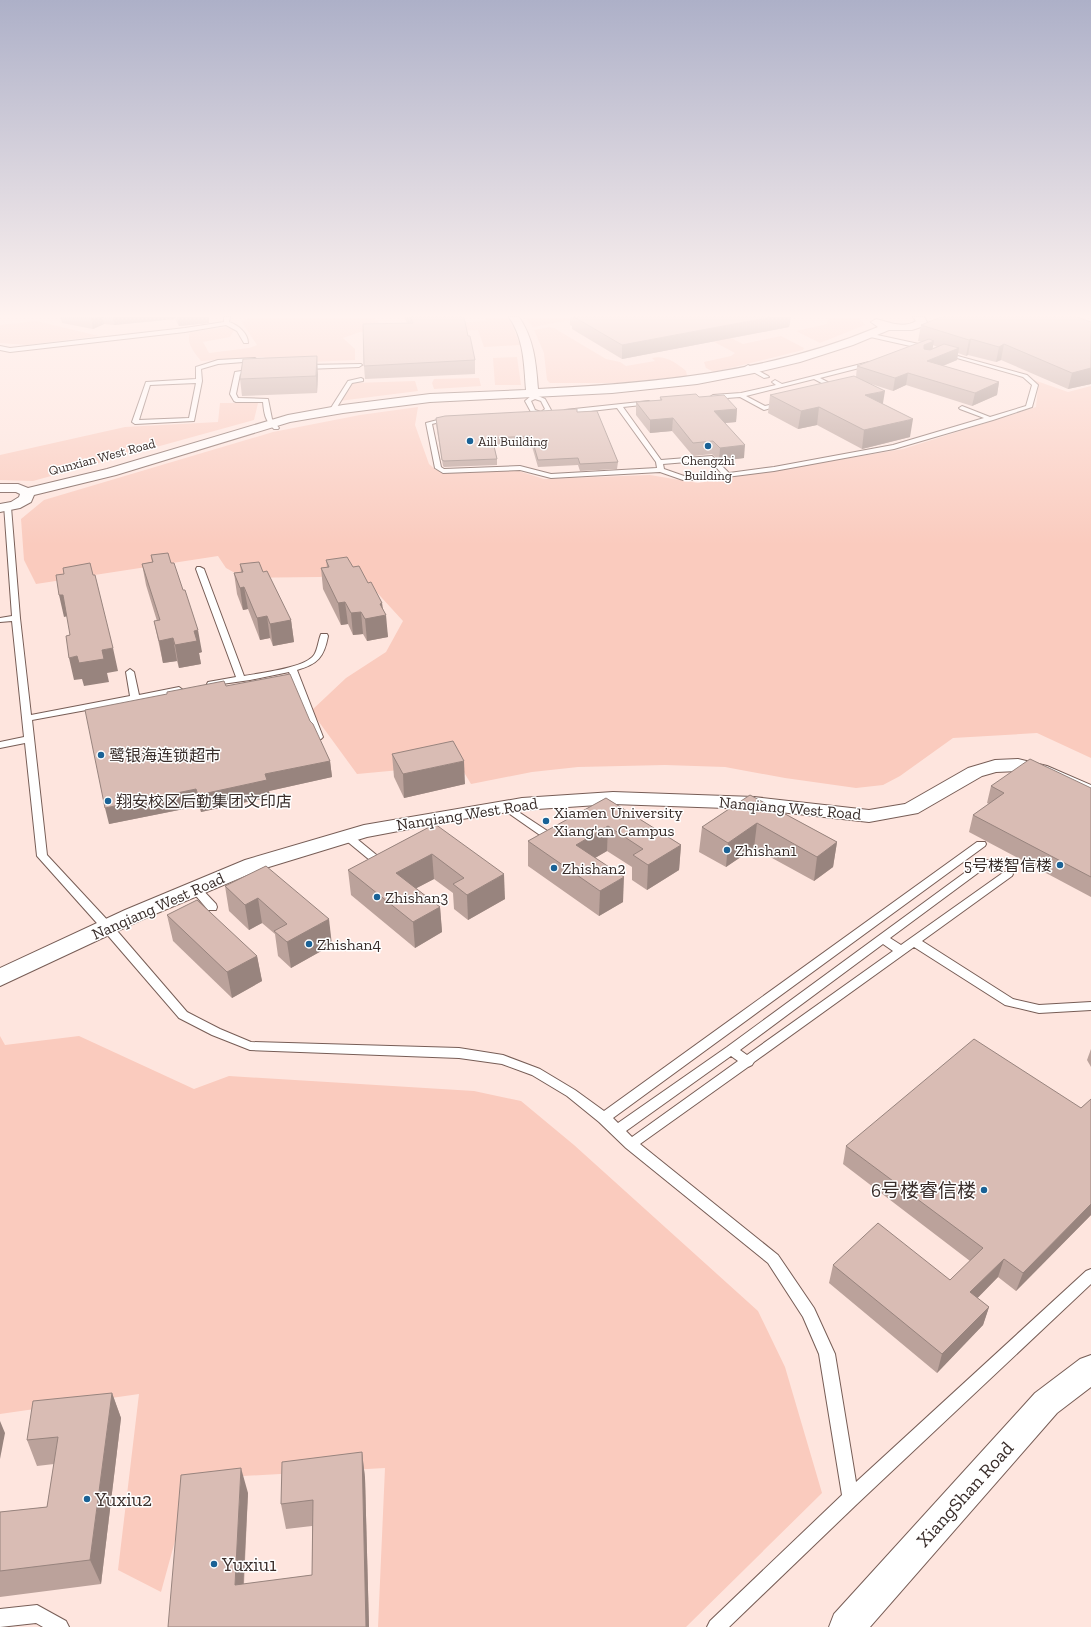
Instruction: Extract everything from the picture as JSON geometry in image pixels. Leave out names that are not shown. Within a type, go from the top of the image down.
[{"type":"street","name":"Qunxian West Road","points":[[27,492],[111,472],[332,411],[430,398],[547,393]]},
{"type":"street","points":[[0,488],[18,488],[27,492],[28,495],[22,502],[3,507]]},
{"type":"street","name":"Nanqiang West Road","points":[[0,978],[195,888],[252,865],[364,831],[505,806],[613,798],[671,799],[754,803],[870,816],[893,813],[910,808],[948,790],[975,772],[994,766],[1018,765],[1040,770],[1091,792]]},
{"type":"street","name":"XiangShan Road","points":[[846,1627],[1046,1403],[1091,1369]]},
{"type":"lane","points":[[145,393],[135,422],[192,420],[197,393]]},
{"type":"lane","points":[[233,393],[236,400],[266,400],[267,415],[274,426]]},
{"type":"lane","points":[[332,411],[343,393]]},
{"type":"lane","points":[[703,398],[750,393]]},
{"type":"lane","points":[[825,394],[829,393]]},
{"type":"lane","points":[[453,419],[429,423],[438,468],[443,471],[520,468],[551,476],[661,470],[683,478],[703,478],[774,469],[894,447],[1029,407],[1033,393]]},
{"type":"lane","points":[[533,394],[544,400],[548,410],[541,414],[534,410],[528,401],[533,394]]},
{"type":"lane","points":[[741,395],[764,408],[787,402]]},
{"type":"lane","points":[[525,415],[657,403]]},
{"type":"lane","points":[[619,406],[659,462],[661,470]]},
{"type":"lane","points":[[962,408],[991,419]]},
{"type":"lane","points":[[659,462],[712,458],[727,475]]},
{"type":"lane","points":[[3,507],[28,718],[42,856],[108,928],[183,1015],[250,1046],[459,1053],[503,1060],[536,1072],[571,1094],[604,1118],[631,1144],[773,1259],[809,1312],[827,1354],[851,1498]]},
{"type":"lane","points":[[200,570],[241,678]]},
{"type":"lane","points":[[0,620],[16,618]]},
{"type":"lane","points":[[203,685],[292,669],[314,660],[321,650],[324,636]]},
{"type":"lane","points":[[292,669],[318,737]]},
{"type":"lane","points":[[130,672],[136,698]]},
{"type":"lane","points":[[28,718],[188,688]]},
{"type":"lane","points":[[0,745],[30,739]]},
{"type":"lane","points":[[505,806],[551,838]]},
{"type":"lane","points":[[347,836],[381,864]]},
{"type":"lane","points":[[604,1118],[981,844]]},
{"type":"lane","points":[[617,1131],[731,1050],[986,862]]},
{"type":"lane","points":[[631,1144],[748,1062],[1008,874]]},
{"type":"lane","points":[[195,888],[212,907]]},
{"type":"lane","points":[[882,938],[901,952]]},
{"type":"lane","points":[[914,942],[1009,1002],[1039,1009],[1091,1006]]},
{"type":"lane","points":[[731,1050],[748,1062]]},
{"type":"lane","points":[[716,1627],[851,1498],[1091,1275]]},
{"type":"lane","points":[[0,1618],[37,1614],[60,1627]]},
{"type":"shaded area","points":[[344,393],[403,393],[339,401]]},
{"type":"shaded area","points":[[1037,393],[1091,393],[1091,758],[1037,733],[953,738],[900,776],[883,785],[856,788],[785,778],[725,767],[665,765],[578,767],[532,772],[471,784],[456,759],[411,769],[357,774],[311,711],[346,678],[386,652],[403,621],[360,574],[319,577],[244,578],[226,568],[218,556],[36,584],[24,560],[21,519],[44,500],[273,432],[360,415],[418,407],[415,425],[429,464],[436,470],[509,468],[544,479],[650,475],[698,483],[903,449],[1036,407]]},
{"type":"shaded area","points":[[220,403],[258,403],[254,420],[33,481],[0,480],[0,455],[125,427],[218,422]]},
{"type":"shaded area","points":[[0,1036],[5,1045],[79,1036],[194,1089],[229,1076],[474,1091],[521,1101],[574,1145],[758,1311],[785,1367],[822,1493],[686,1627],[378,1627],[385,1468],[192,1479],[161,1592],[118,1570],[139,1394],[0,1414]]},
{"type":"building","points":[[779,393],[875,393],[865,395],[913,419],[864,430],[819,407],[801,411],[770,395]]},
{"type":"building","points":[[696,394],[699,397],[724,395],[737,409],[714,411],[745,445],[720,448],[713,441],[693,443],[673,418],[650,420],[636,402],[662,400],[660,397]]},
{"type":"building","name":"Aili Building","points":[[577,409],[577,412],[597,411],[618,462],[580,464],[578,458],[538,460],[531,436],[492,438],[497,459],[442,460],[436,418],[445,416]]},
{"type":"building","points":[[168,553],[171,563],[174,563],[183,590],[185,590],[198,630],[194,631],[197,641],[175,645],[173,638],[159,641],[154,621],[160,620],[142,564],[153,562],[151,555]]},
{"type":"building","points":[[347,557],[353,567],[359,566],[368,583],[371,582],[382,603],[380,604],[386,615],[365,619],[361,612],[351,613],[345,602],[338,603],[321,568],[329,567],[326,560]]},
{"type":"building","points":[[259,562],[263,572],[267,571],[291,620],[270,624],[267,616],[257,618],[244,587],[240,588],[234,573],[243,572],[240,564]]},
{"type":"building","points":[[90,563],[93,575],[95,575],[113,648],[102,650],[104,659],[79,663],[77,656],[69,658],[66,636],[70,635],[63,595],[59,595],[56,575],[64,574],[63,568]]},
{"type":"building","points":[[290,674],[310,721],[313,724],[330,761],[265,774],[267,780],[198,795],[196,789],[105,808],[85,710],[224,681],[226,686]]},
{"type":"building","points":[[453,741],[464,761],[403,774],[392,754]]},
{"type":"building","name":"5号楼智信楼","points":[[1030,759],[1091,788],[1091,877],[973,815],[1004,793],[991,786]]},
{"type":"building","points":[[750,795],[837,842],[817,857],[757,823],[728,843],[702,827]]},
{"type":"building","points":[[606,798],[681,845],[648,865],[633,855],[643,849],[608,826],[576,845],[624,877],[600,891],[528,841]]},
{"type":"building","points":[[435,824],[504,874],[467,895],[453,884],[464,878],[432,854],[396,873],[440,907],[413,922],[348,870]]},
{"type":"building","points":[[266,866],[329,919],[287,942],[274,931],[287,924],[258,898],[245,905],[225,886]]},
{"type":"building","points":[[197,900],[257,956],[227,972],[167,915]]},
{"type":"building","name":"6号楼睿信楼","points":[[974,1039],[1081,1108],[1091,1099],[1091,1204],[1023,1273],[1004,1259],[970,1292],[989,1307],[942,1354],[833,1265],[878,1223],[950,1280],[983,1248],[846,1146]]},
{"type":"building","name":"Yuxiu2","points":[[112,1393],[90,1560],[0,1571],[0,1512],[47,1507],[58,1437],[27,1440],[33,1401]]},
{"type":"building","name":"Yuxiu1","points":[[362,1452],[366,1627],[168,1627],[181,1475],[241,1468],[235,1585],[312,1575],[313,1500],[281,1504],[282,1462]]},
{"type":"place","name":"Aili Building","points":[[470,441]]},
{"type":"place","name":"Chengzhi Building","points":[[708,446]]},
{"type":"place","name":"鹭银海连锁超市","points":[[101,755]]},
{"type":"place","name":"翔安校区后勤集团文印店","points":[[108,801]]},
{"type":"place","name":"Xiamen University Xiang'an Campus","points":[[546,821]]},
{"type":"place","name":"Zhishan1","points":[[727,850]]},
{"type":"place","name":"5号楼智信楼","points":[[1060,865]]},
{"type":"place","name":"Zhishan2","points":[[554,868]]},
{"type":"place","name":"Zhishan3","points":[[377,897]]},
{"type":"place","name":"Zhishan4","points":[[309,944]]},
{"type":"place","name":"6号楼睿信楼","points":[[984,1190]]},
{"type":"place","name":"Yuxiu2","points":[[87,1499]]},
{"type":"place","name":"Yuxiu1","points":[[214,1564]]}]
